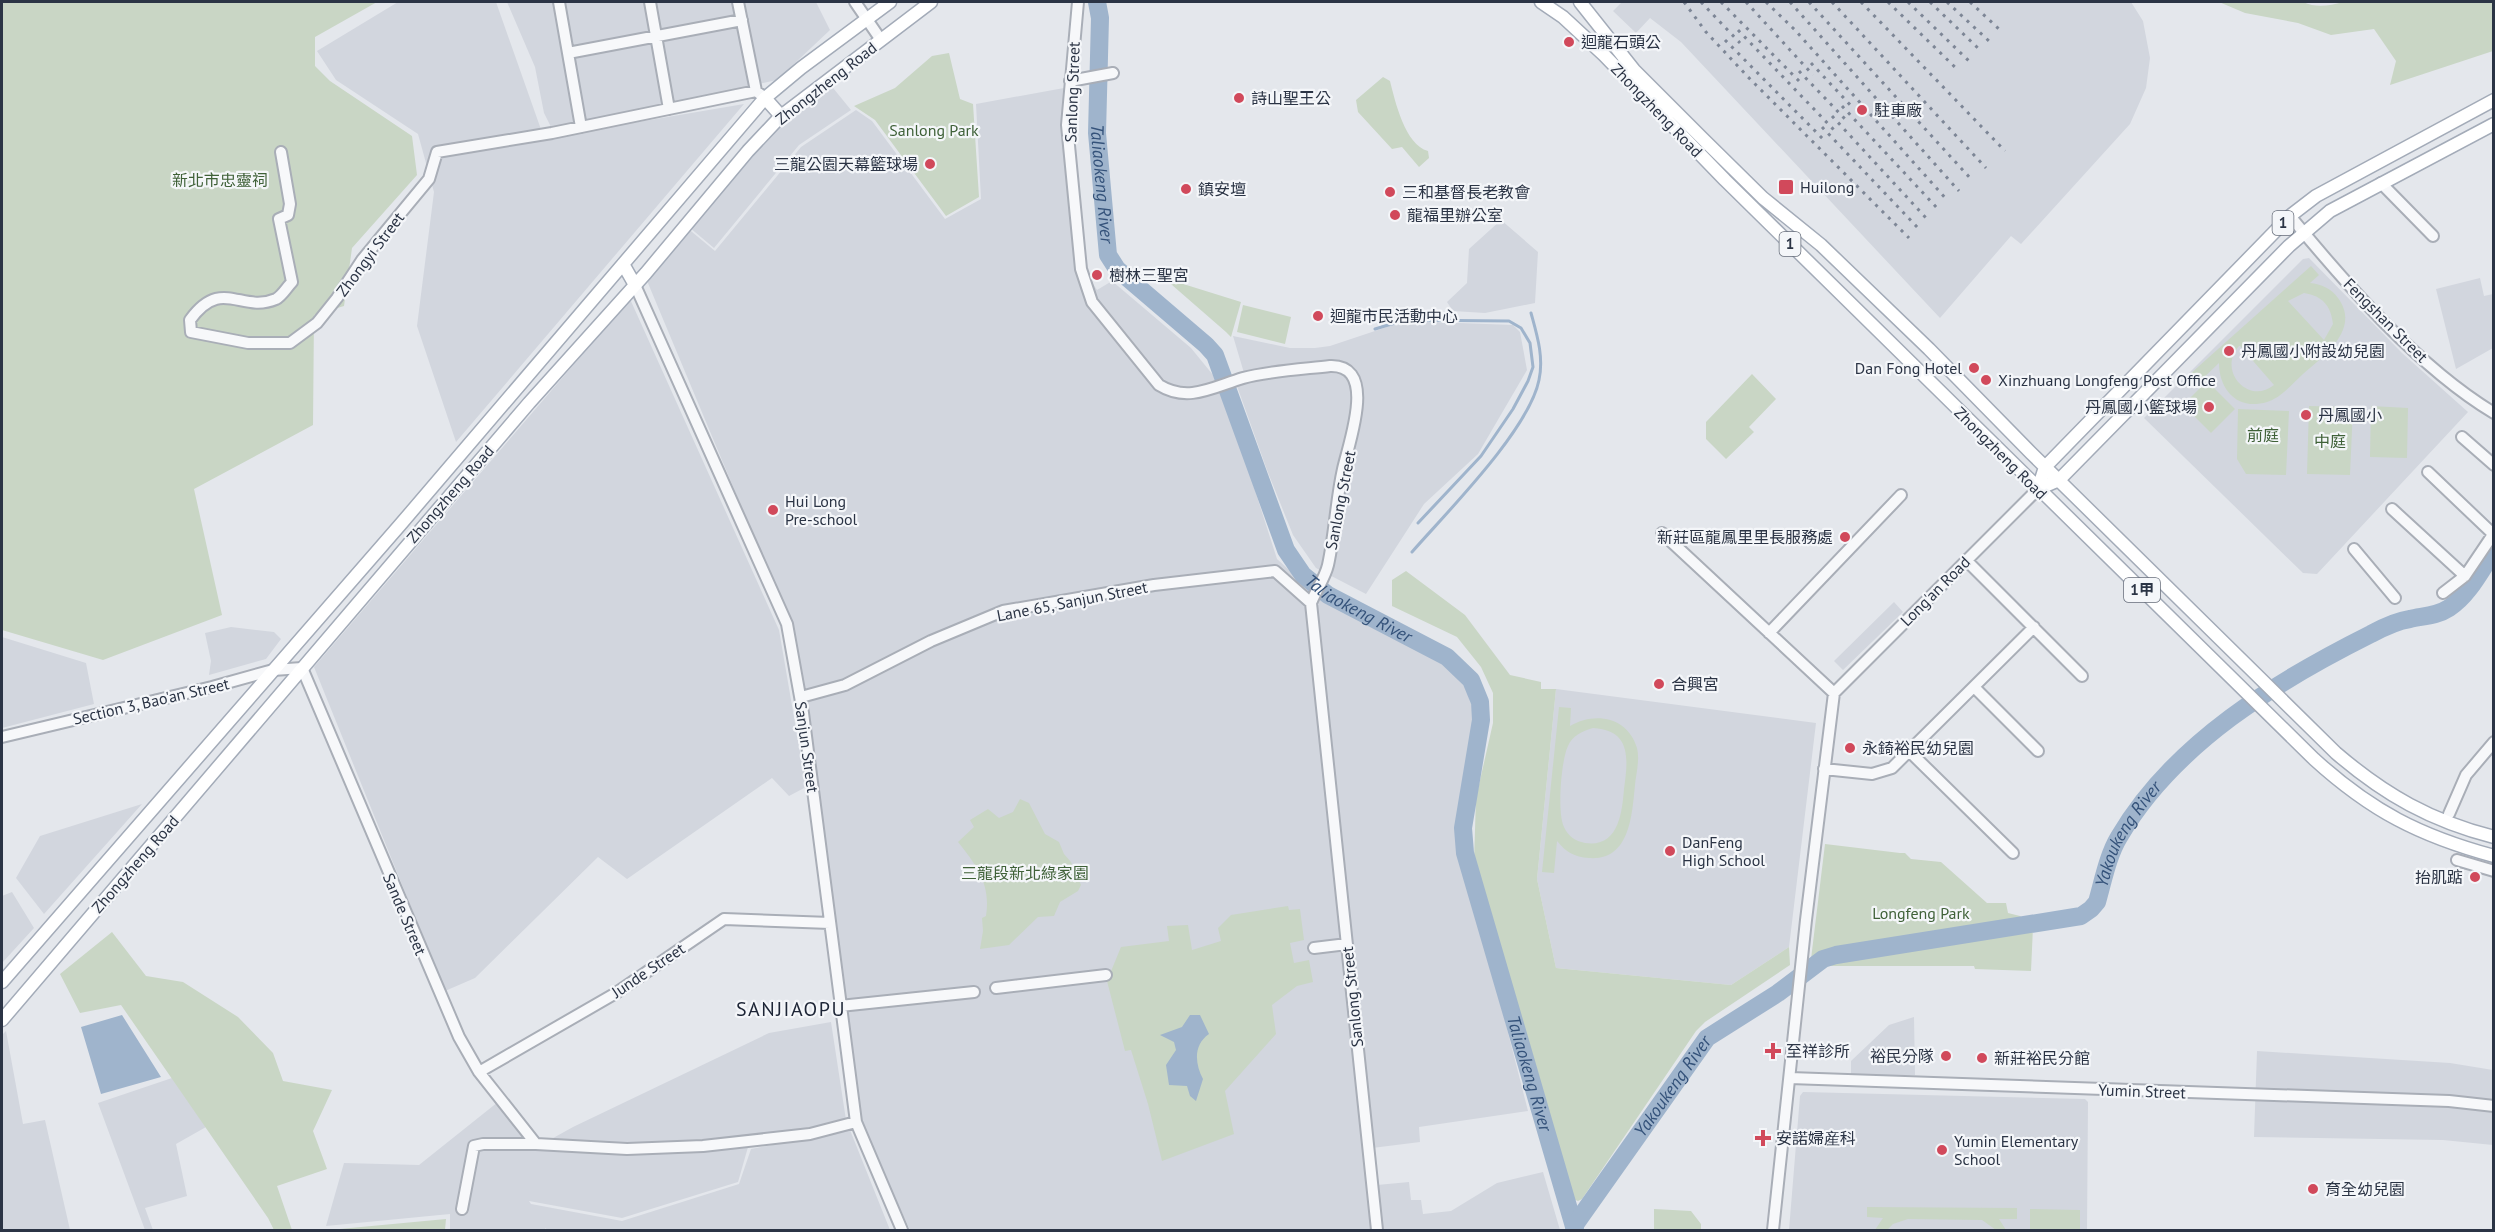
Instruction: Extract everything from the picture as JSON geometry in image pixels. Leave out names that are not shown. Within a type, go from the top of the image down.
[{"type":"main road","name":"Zhongzheng Road","points":[[2,982],[386,543],[623,264],[761,95],[890,2]]},
{"type":"main road","name":"Zhongzheng Road","points":[[2,1020],[529,403],[635,285],[748,151],[781,116],[931,2]]},
{"type":"main road","name":"Zhongzheng Road","points":[[1541,2],[1575,27],[1718,173],[2271,718],[2336,779],[2380,811],[2427,835],[2493,856]]},
{"type":"main road","name":"Zhongzheng Road","points":[[1583,7],[1634,70],[1701,138],[1763,198],[1821,245],[1929,349],[2045,467],[2336,753],[2374,784],[2435,819],[2493,837]]},
{"type":"main road","points":[[1575,27],[1583,7]]},
{"type":"main road","points":[[761,95],[781,116]]},
{"type":"main road","name":"1","points":[[2045,467],[2290,216],[2316,196],[2493,100]]},
{"type":"main road","name":"1","points":[[2038,489],[2059,480],[2303,233],[2330,211],[2493,124]]},
{"type":"main road","points":[[623,264],[635,285]]},
{"type":"main road","points":[[2038,489],[2045,467]]},
{"type":"main road","points":[[2427,835],[2435,819]]},
{"type":"street","points":[[559,2],[581,127]]},
{"type":"street","points":[[650,2],[669,109]]},
{"type":"street","points":[[738,2],[761,95]]},
{"type":"street","points":[[855,2],[881,40]]},
{"type":"street","name":"Sanlong Street","points":[[1078,2],[1067,125],[1081,269],[1092,302],[1159,384],[1173,392],[1186,394],[1217,388],[1244,378],[1340,366],[1354,381],[1357,410],[1355,426],[1343,468],[1328,566],[1313,600],[1377,1230]]},
{"type":"street","points":[[568,53],[742,20]]},
{"type":"street","points":[[1070,81],[1113,73]]},
{"type":"street","name":"Zhongyi Street","points":[[281,152],[290,204],[288,215],[279,219],[292,282],[278,299],[260,303],[232,298],[214,299],[200,307],[190,320],[191,333],[248,343],[290,343],[317,323],[362,260],[429,179],[437,152],[669,109],[761,95]]},
{"type":"street","points":[[2380,183],[2433,236]]},
{"type":"street","name":"Fengshan Street","points":[[2290,216],[2303,233],[2400,337],[2456,386],[2493,413]]},
{"type":"street","name":"Sanjun Street","points":[[635,285],[787,624],[801,697],[856,1122],[902,1230]]},
{"type":"street","points":[[2462,436],[2493,465]]},
{"type":"street","points":[[2428,472],[2493,534],[2465,576],[2443,593]]},
{"type":"street","name":"Long'an Road","points":[[1834,693],[2038,489]]},
{"type":"street","points":[[1769,633],[1901,495]]},
{"type":"street","points":[[2392,509],[2465,576]]},
{"type":"street","points":[[1662,533],[1834,693],[1803,948],[1773,1230]]},
{"type":"street","points":[[2354,549],[2395,598]]},
{"type":"street","points":[[1966,560],[2082,676]]},
{"type":"street","name":"Lane 65, Sanjun Street","points":[[801,697],[844,685],[931,640],[986,617],[1028,606],[1154,585],[1275,571],[1313,600]]},
{"type":"street","points":[[1824,769],[1872,774],[1884,772],[1910,752],[2034,627]]},
{"type":"street","name":"Section 3, Bao'an Street","points":[[2,737],[212,687],[273,670],[302,668]]},
{"type":"street","name":"Sande Street","points":[[302,668],[442,1002],[471,1061],[536,1144]]},
{"type":"street","points":[[1975,688],[2038,751]]},
{"type":"street","points":[[2449,814],[2466,775],[2493,742]]},
{"type":"street","points":[[1910,752],[2013,853]]},
{"type":"street","points":[[2457,860],[2493,871]]},
{"type":"street","name":"Junde Street","points":[[479,1072],[615,993],[724,919],[830,923]]},
{"type":"street","points":[[1314,948],[1347,944]]},
{"type":"street","points":[[996,988],[1106,975]]},
{"type":"street","points":[[840,1006],[974,992]]},
{"type":"street","name":"Yumin Street","points":[[1790,1078],[2428,1100],[2493,1106]]},
{"type":"street","points":[[462,1209],[474,1146],[536,1144],[627,1149],[703,1146],[810,1134],[856,1122]]},
{"type":"shaded area","points":[[398,2],[496,2],[544,138],[744,104],[456,442],[417,326],[434,192],[418,134],[336,80],[317,51]]},
{"type":"shaded area","points":[[507,2],[816,2],[830,30],[777,80],[552,129],[544,113],[535,67]]},
{"type":"shaded area","points":[[1622,2],[2131,2],[2143,21],[2150,58],[2146,88],[2130,124],[2021,244],[2011,236],[1940,318],[1681,42],[1650,18],[1636,33],[1613,11]]},
{"type":"shaded area","points":[[829,83],[851,110],[799,145],[714,248],[689,227],[780,117]]},
{"type":"shaded area","points":[[1064,88],[1062,125],[1083,268],[1097,290],[1112,281],[1191,348],[1213,375],[1227,403],[1277,559],[1309,588],[1442,664],[1464,684],[1475,715],[1455,825],[1528,1111],[1419,1127],[1420,1142],[1372,1148],[1377,1185],[1409,1182],[1411,1200],[1421,1200],[1423,1214],[1451,1211],[1497,1183],[1543,1172],[1560,1230],[910,1230],[858,1119],[793,630],[645,276],[686,227],[715,251],[801,147],[856,110],[872,121],[945,219],[981,199],[976,104]]},
{"type":"shaded area","points":[[1501,220],[1538,252],[1535,303],[1485,313],[1453,311],[1447,302],[1467,283],[1469,249]]},
{"type":"shaded area","name":"丹鳳國小","points":[[2309,258],[2402,353],[2468,412],[2317,574],[2303,573],[2144,418],[2303,259]]},
{"type":"shaded area","points":[[2480,278],[2484,296],[2493,294],[2493,348],[2456,369],[2436,289]]},
{"type":"shaded area","points":[[630,299],[779,630],[806,787],[789,796],[772,778],[627,879],[598,857],[475,978],[445,991],[314,667]]},
{"type":"shaded area","points":[[1405,321],[1513,325],[1520,332],[1527,370],[1478,454],[1424,504],[1366,594],[1316,568],[1293,535],[1237,386],[1247,383],[1233,336],[1290,348],[1315,348],[1330,346]]},
{"type":"shaded area","points":[[1894,602],[1903,612],[1843,670],[1834,661]]},
{"type":"shaded area","points":[[231,627],[274,632],[281,639],[266,659],[209,675],[211,661],[205,633]]},
{"type":"shaded area","points":[[2,637],[86,663],[94,704],[2,728]]},
{"type":"shaded area","name":"DanFeng High School","points":[[1556,689],[1816,723],[1789,947],[1731,985],[1556,968],[1537,879]]},
{"type":"shaded area","points":[[142,804],[44,914],[16,878],[40,836]]},
{"type":"shaded area","points":[[12,892],[34,928],[2,963],[2,896]]},
{"type":"shaded area","points":[[1914,1017],[1915,1075],[1851,1075],[1851,1061],[1889,1025]]},
{"type":"shaded area","points":[[831,1022],[846,1120],[811,1130],[770,1133],[748,1147],[738,1182],[622,1218],[529,1201],[531,1204],[622,1221],[739,1184],[751,1149],[850,1130],[890,1230],[548,1230],[545,1228],[546,1230],[450,1230],[450,1214],[326,1226],[344,1163],[419,1165],[498,1102],[537,1147],[573,1127],[769,1033]]},
{"type":"shaded area","points":[[6,1031],[23,1124],[45,1120],[70,1230],[2,1230],[2,1035]]},
{"type":"shaded area","points":[[2257,1051],[2450,1063],[2493,1070],[2493,1145],[2443,1140],[2254,1137]]},
{"type":"shaded area","points":[[172,1078],[206,1127],[176,1144],[187,1196],[145,1208],[153,1230],[145,1230],[98,1103]]},
{"type":"shaded area","name":"Yumin Elementary School","points":[[1803,1092],[2085,1099],[2088,1102],[2087,1230],[1789,1230],[1800,1096]]},
{"type":"green space","name":"新北市忠靈祠","points":[[2,2],[377,2],[315,37],[315,66],[330,81],[412,136],[417,175],[352,248],[344,306],[314,315],[313,425],[194,489],[222,615],[103,660],[2,630]]},
{"type":"green space","points":[[2219,2],[2303,2],[2323,6],[2343,2],[2493,2],[2493,51],[2390,85],[2396,61],[2374,29],[2331,35],[2298,23],[2245,13]]},
{"type":"green space","name":"Sanlong Park","points":[[949,53],[960,99],[973,104],[979,197],[946,216],[875,120],[854,106],[895,88],[932,56]]},
{"type":"green space","points":[[1383,77],[1390,81],[1407,131],[1420,147],[1428,151],[1429,158],[1419,167],[1402,147],[1392,149],[1358,112],[1356,100]]},
{"type":"green space","points":[[2311,266],[2319,275],[2310,283],[2333,292],[2344,309],[2343,331],[2337,341],[2321,359],[2272,400],[2257,404],[2239,401],[2232,396],[2222,382],[2219,363],[2197,384],[2189,375]],"holes":[[[2304,293],[2321,299],[2328,307],[2333,324],[2324,340],[2288,301]],[[2240,346],[2274,385],[2264,390],[2254,391],[2238,382],[2232,365],[2233,355]]]},
{"type":"green space","points":[[1164,278],[1241,302],[1231,337],[1226,332]]},
{"type":"green space","points":[[1243,305],[1291,317],[1285,344],[1237,332]]},
{"type":"green space","points":[[1752,374],[1776,399],[1749,427],[1754,432],[1726,459],[1706,439],[1706,422]]},
{"type":"green space","name":"丹鳳國小籃球場","points":[[2207,381],[2235,409],[2211,433],[2183,405]]},
{"type":"green space","name":"中庭","points":[[2309,406],[2353,407],[2350,475],[2307,474]]},
{"type":"green space","points":[[2371,406],[2408,408],[2407,458],[2370,457]]},
{"type":"green space","name":"前庭","points":[[2238,409],[2289,411],[2286,475],[2246,474],[2237,459]]},
{"type":"green space","points":[[1406,571],[1465,615],[1510,675],[1541,682],[1541,689],[1556,689],[1537,879],[1556,968],[1731,985],[1789,947],[1790,965],[1705,1022],[1696,1031],[1582,1199],[1578,1201],[1573,1199],[1570,1193],[1474,862],[1476,798],[1493,723],[1493,693],[1481,667],[1457,637],[1392,606],[1392,580]]},
{"type":"green space","points":[[1559,707],[1571,708],[1570,726],[1580,721],[1600,718],[1618,723],[1633,738],[1638,753],[1630,822],[1621,844],[1613,852],[1603,857],[1589,858],[1567,851],[1557,841],[1554,873],[1542,872]],"holes":[[[1593,728],[1615,734],[1625,748],[1626,768],[1622,809],[1611,835],[1596,843],[1585,843],[1570,835],[1562,820],[1560,799],[1563,763],[1570,742],[1581,732]]]},
{"type":"green space","name":"三龍段新北綠家園","points":[[1020,799],[1029,803],[1045,834],[1059,842],[1081,885],[1078,891],[1060,902],[1054,916],[1038,917],[1009,945],[980,949],[983,931],[982,918],[986,916],[986,894],[977,868],[958,842],[974,827],[970,820],[988,809],[999,818],[1013,812]]},
{"type":"green space","name":"Longfeng Park","points":[[1825,844],[1905,853],[1911,859],[1941,862],[1987,903],[2006,903],[2008,913],[2020,916],[2033,927],[2031,971],[1975,969],[1974,966],[1828,966],[1834,960],[1880,953],[1878,942],[1829,950],[1811,959]]},
{"type":"green space","points":[[1288,906],[1289,910],[1300,909],[1304,940],[1290,943],[1294,963],[1309,960],[1313,982],[1297,986],[1272,1005],[1276,1034],[1225,1091],[1234,1134],[1162,1161],[1148,1104],[1131,1050],[1125,1051],[1107,981],[1121,947],[1169,941],[1167,926],[1188,925],[1192,950],[1221,941],[1218,928],[1231,915]]},
{"type":"green space","points":[[112,932],[146,976],[183,982],[238,1017],[273,1053],[283,1081],[332,1090],[313,1131],[327,1169],[277,1186],[292,1230],[274,1230],[121,1005],[80,1013],[60,974]]},
{"type":"green space","points":[[1867,1207],[2017,1208],[2017,1219],[1999,1219],[2006,1230],[1996,1230],[1982,1220],[1908,1219],[1893,1224],[1887,1230],[1875,1230],[1883,1218],[1867,1217]]},
{"type":"green space","points":[[1654,1209],[1691,1211],[1701,1224],[1701,1230],[1654,1230]]},
{"type":"green space","points":[[2030,1209],[2080,1210],[2080,1230],[2030,1230]]},
{"type":"green space","points":[[446,1219],[445,1230],[329,1230]]},
{"type":"water","points":[[122,1015],[161,1077],[101,1094],[81,1027]]},
{"type":"water","points":[[1190,1015],[1200,1015],[1209,1034],[1198,1049],[1198,1067],[1203,1079],[1196,1101],[1190,1096],[1187,1086],[1169,1085],[1166,1065],[1176,1050],[1174,1042],[1160,1035],[1182,1027]]},
{"type":"waterway","name":"Taliaokeng River","points":[[1097,2],[1100,18],[1097,133],[1108,255],[1117,269],[1215,355],[1286,550],[1303,575],[1328,595],[1447,657],[1471,680],[1480,702],[1481,720],[1463,828],[1465,853],[1575,1230]]},
{"type":"waterway","points":[[1412,552],[1503,446],[1532,400],[1539,380],[1541,363],[1531,313]]},
{"type":"waterway","points":[[1375,329],[1405,320],[1509,321],[1521,328],[1530,343],[1533,367],[1513,409],[1481,456],[1418,523]]},
{"type":"waterway","name":"Yakoukeng River","points":[[1574,1226],[1707,1038],[1778,993],[1823,959],[1836,955],[2081,916],[2097,902],[2115,844],[2142,803],[2168,772],[2198,744],[2264,694],[2335,652],[2390,625],[2435,614],[2449,608],[2469,589],[2494,551]]},
{"type":"railway","points":[[1684,2],[1706,32],[1748,77],[1909,238]]},
{"type":"railway","points":[[1701,2],[1740,43]]},
{"type":"railway","points":[[1721,2],[1801,83]]},
{"type":"railway","points":[[1746,2],[1813,75]]},
{"type":"railway","points":[[1766,2],[1795,30],[1948,201]]},
{"type":"railway","points":[[1790,2],[1959,191]]},
{"type":"railway","points":[[1809,2],[1971,179]]},
{"type":"railway","points":[[1832,2],[1986,168]]},
{"type":"railway","points":[[1861,2],[2005,151]]},
{"type":"railway","points":[[1888,2],[1959,71]]},
{"type":"railway","points":[[1908,2],[1969,61]]},
{"type":"railway","points":[[1930,2],[1980,50]]},
{"type":"railway","points":[[1947,2],[1989,41]]},
{"type":"railway","points":[[1970,2],[2000,30]]},
{"type":"railway","points":[[1738,30],[1834,130]]},
{"type":"railway","points":[[1725,40],[1824,140]]},
{"type":"railway","points":[[1811,63],[1854,109]]},
{"type":"railway","points":[[1799,71],[1845,119]]},
{"type":"railway","points":[[1842,106],[1938,209]]},
{"type":"railway","points":[[1832,116],[1927,219]]},
{"type":"railway","points":[[1822,127],[1918,228]]},
{"type":"place","name":"迴龍石頭公","points":[[1569,42]]},
{"type":"place","name":"詩山聖王公","points":[[1239,98]]},
{"type":"place","name":"駐車廠","points":[[1862,110]]},
{"type":"place","name":"三龍公園天幕籃球場","points":[[930,164]]},
{"type":"place","name":"Huilong","points":[[1786,187]]},
{"type":"place","name":"鎮安壇","points":[[1186,189]]},
{"type":"place","name":"三和基督長老教會","points":[[1390,192]]},
{"type":"place","name":"龍福里辦公室","points":[[1395,215]]},
{"type":"place","name":"樹林三聖宮","points":[[1097,275]]},
{"type":"place","name":"迴龍市民活動中心","points":[[1318,316]]},
{"type":"place","name":"丹鳳國小附設幼兒園","points":[[2229,351]]},
{"type":"place","name":"Dan Fong Hotel","points":[[1974,368]]},
{"type":"place","name":"Xinzhuang Longfeng Post Office","points":[[1986,380]]},
{"type":"place","name":"丹鳳國小籃球場","points":[[2209,407]]},
{"type":"place","name":"丹鳳國小","points":[[2306,415]]},
{"type":"place","name":"Hui Long Pre-school","points":[[773,510]]},
{"type":"place","name":"新莊區龍鳳里里長服務處","points":[[1845,537]]},
{"type":"place","name":"合興宮","points":[[1659,684]]},
{"type":"place","name":"永錡裕民幼兒園","points":[[1850,748]]},
{"type":"place","name":"DanFeng High School","points":[[1670,851]]},
{"type":"place","name":"抬肌踮","points":[[2475,877]]},
{"type":"place","name":"至祥診所","points":[[1773,1051]]},
{"type":"place","name":"裕民分隊","points":[[1946,1056]]},
{"type":"place","name":"新莊裕民分館","points":[[1982,1058]]},
{"type":"place","name":"安諾婦産科","points":[[1763,1138]]},
{"type":"place","name":"Yumin Elementary School","points":[[1942,1150]]},
{"type":"place","name":"育全幼兒園","points":[[2313,1189]]},
{"type":"district","name":"SANJIAOPU","points":[[791,1009]]}]
